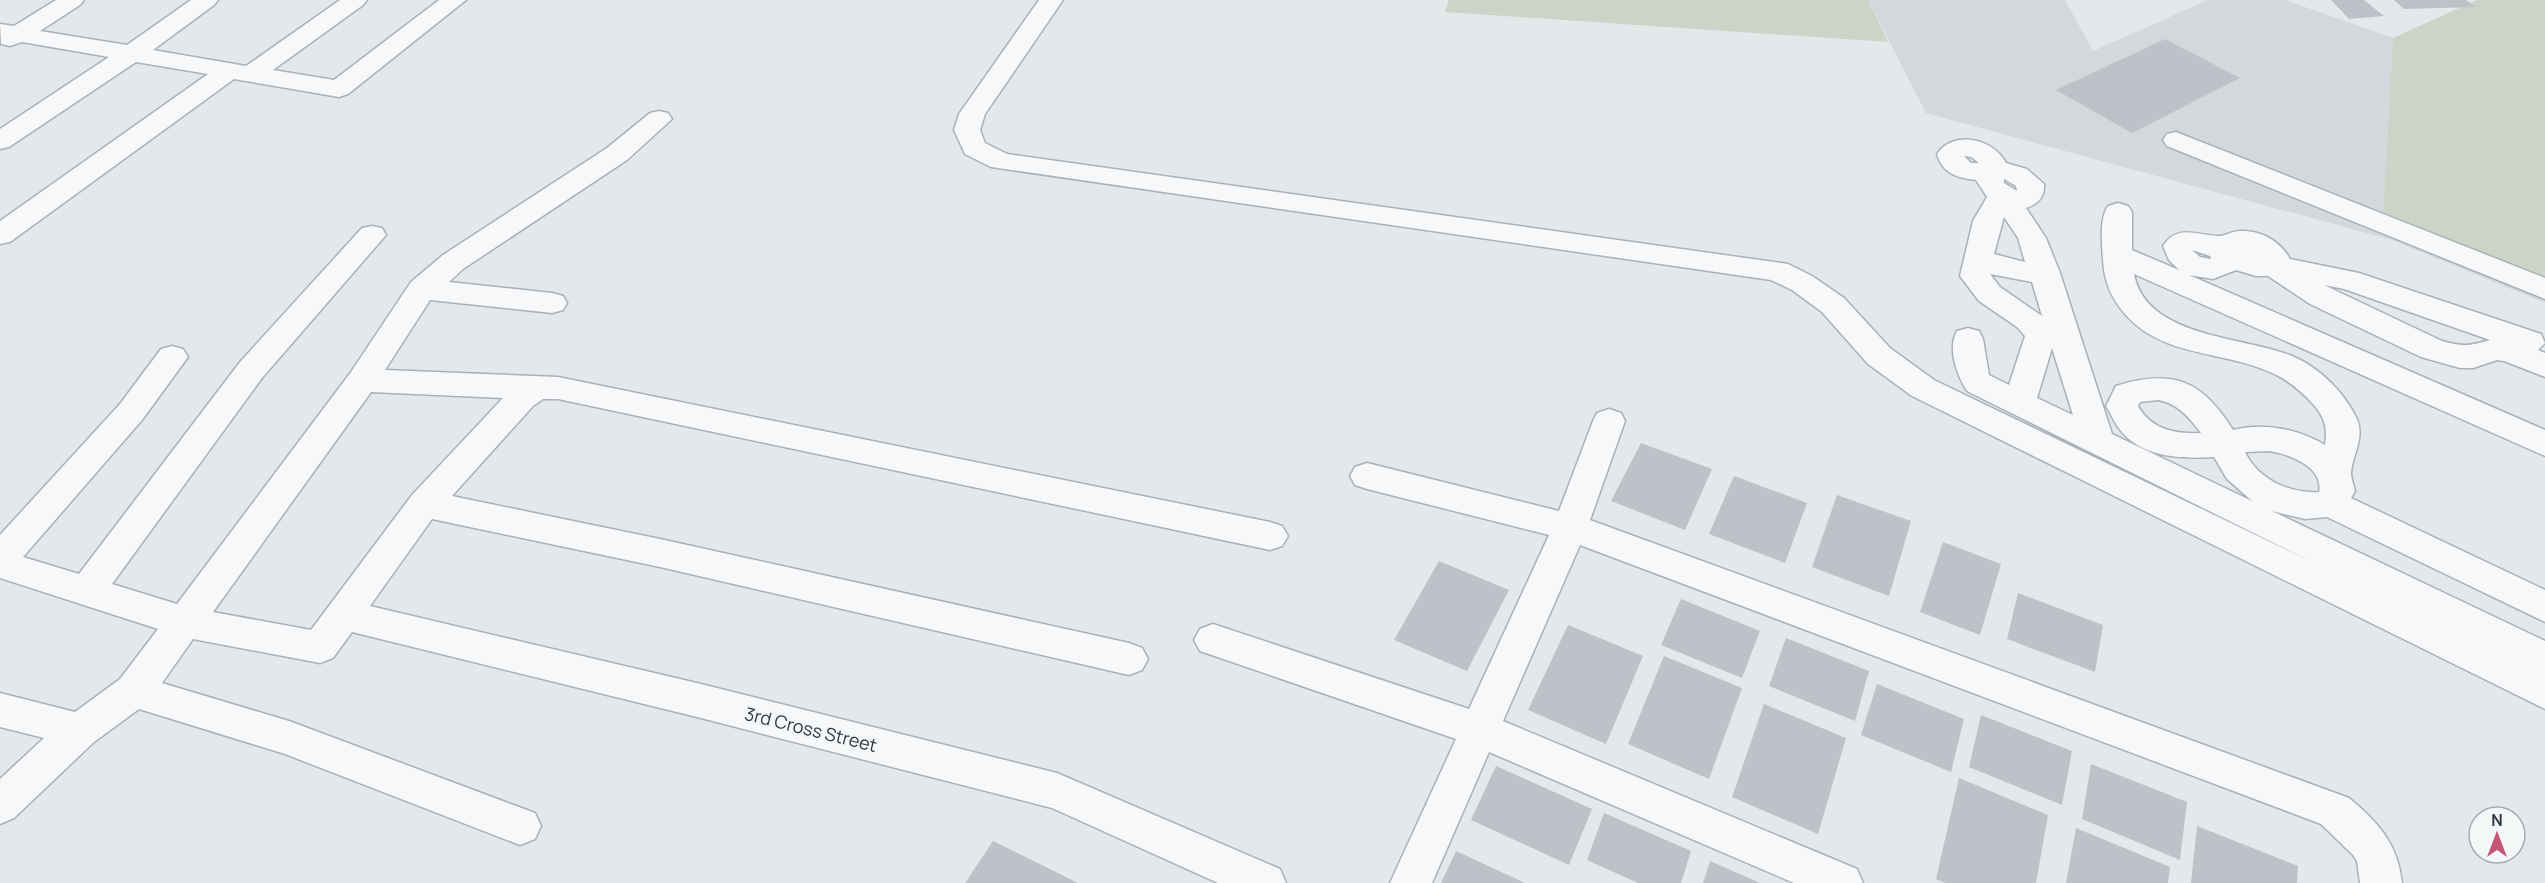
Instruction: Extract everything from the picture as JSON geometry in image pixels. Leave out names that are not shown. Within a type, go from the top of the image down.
[{"type":"street","points":[[6,37],[72,0]]},
{"type":"street","points":[[0,141],[132,53],[206,0]]},
{"type":"street","points":[[0,235],[240,72],[355,0]]},
{"type":"street","points":[[6,37],[132,53],[339,89],[454,0]]},
{"type":"street","points":[[1051,0],[972,114],[968,130],[974,148],[1001,162],[1778,271],[1802,283],[1833,305],[1879,356],[1923,388],[2545,692]]},
{"type":"street","points":[[0,805],[80,730],[134,691],[362,380],[422,289],[453,262],[617,154],[659,119]]},
{"type":"street","points":[[2176,140],[2545,289]]},
{"type":"street","points":[[2019,404],[2040,336],[2030,321],[1985,293],[1975,276],[1987,221],[2001,189],[2032,238],[2098,442]]},
{"type":"street","points":[[2118,212],[2120,278],[2127,297],[2139,313],[2168,333],[2260,355],[2289,365],[2310,380],[2337,412],[2343,429],[2332,488],[2317,506],[2298,506],[2273,497],[2254,485],[2238,469],[2225,444],[2251,439],[2268,439],[2295,444],[2322,461],[2332,488],[2545,607]]},
{"type":"street","points":[[87,591],[251,370],[372,235]]},
{"type":"street","points":[[2224,251],[2225,244],[2230,241],[2253,242],[2270,250],[2277,262],[2274,266]]},
{"type":"street","points":[[2118,255],[2545,444]]},
{"type":"street","points":[[1979,259],[1999,269],[2021,273],[2045,273]]},
{"type":"street","points":[[2274,266],[2349,280],[2545,347]]},
{"type":"street","points":[[2274,266],[2312,304],[2432,350],[2460,357],[2473,357],[2495,349],[2509,350],[2545,366]]},
{"type":"street","points":[[422,289],[552,303]]},
{"type":"street","points":[[2398,296],[2410,317],[2404,338]]},
{"type":"street","points":[[1968,339],[1972,372],[1978,383],[2545,658]]},
{"type":"street","points":[[0,559],[131,412],[172,357]]},
{"type":"street","points":[[362,380],[558,388],[1270,536]]},
{"type":"street","points":[[0,564],[184,622],[320,647],[424,504],[522,398],[537,388]]},
{"type":"street","points":[[1411,883],[1570,527],[1610,421]]},
{"type":"street","points":[[1367,476],[1570,527],[2335,811],[2367,840],[2380,863],[2381,883]]},
{"type":"street","points":[[424,504],[660,553],[1129,659]]},
{"type":"street","name":"3rd Cross Street","points":[[344,615],[689,698],[1057,791],[1265,883]]},
{"type":"street","points":[[1213,640],[1481,730],[1842,883]]},
{"type":"street","points":[[134,691],[289,738],[520,826]]},
{"type":"street","points":[[0,710],[80,730]]},
{"type":"shaded area","points":[[1449,0],[1868,0],[1888,42],[1445,12]]},
{"type":"shaded area","points":[[1868,0],[2065,0],[2093,51],[2208,0],[2285,0],[2393,38],[2383,212],[2545,278],[2545,303],[2392,240],[1926,113]]},
{"type":"shaded area","points":[[2477,0],[2545,0],[2545,278],[2383,212],[2393,38]]},
{"type":"building","points":[[2331,0],[2364,0],[2384,16],[2349,19]]},
{"type":"building","points":[[2394,0],[2466,0],[2475,7],[2404,9]]},
{"type":"building","points":[[2165,39],[2240,78],[2132,133],[2056,90]]},
{"type":"building","points":[[1641,443],[1712,469],[1685,530],[1611,501]]},
{"type":"building","points":[[1734,476],[1807,503],[1785,563],[1709,534]]},
{"type":"building","points":[[1837,495],[1911,521],[1889,596],[1812,567]]},
{"type":"building","points":[[1943,542],[2001,564],[1980,635],[1920,612]]},
{"type":"building","points":[[1439,561],[1509,590],[1467,671],[1394,640]]},
{"type":"building","points":[[2018,593],[2103,625],[2095,672],[2007,639]]},
{"type":"building","points":[[1681,599],[1760,631],[1742,678],[1661,645]]},
{"type":"building","points":[[1568,625],[1643,656],[1606,744],[1528,710]]},
{"type":"building","points":[[1786,638],[1869,671],[1855,721],[1769,686]]},
{"type":"building","points":[[1664,656],[1742,688],[1709,779],[1628,744]]},
{"type":"building","points":[[1877,684],[1964,719],[1951,772],[1861,735]]},
{"type":"building","points":[[1764,704],[1846,738],[1818,834],[1732,797]]},
{"type":"building","points":[[1981,715],[2072,751],[2062,805],[1969,767]]},
{"type":"building","points":[[2091,764],[2187,802],[2180,860],[2082,819]]},
{"type":"building","points":[[1496,766],[1592,809],[1569,865],[1471,820]]},
{"type":"building","points":[[1959,778],[2048,815],[2036,883],[1945,883],[1936,879]]},
{"type":"building","points":[[1604,813],[1691,851],[1681,883],[1638,883],[1587,860]]},
{"type":"building","points":[[2197,826],[2298,866],[2297,883],[2191,883]]},
{"type":"building","points":[[2076,828],[2170,867],[2168,883],[2066,883]]},
{"type":"building","points":[[993,841],[1078,883],[965,883]]},
{"type":"building","points":[[1456,851],[1525,883],[1441,883]]},
{"type":"building","points":[[1710,861],[1760,883],[1703,883]]}]
